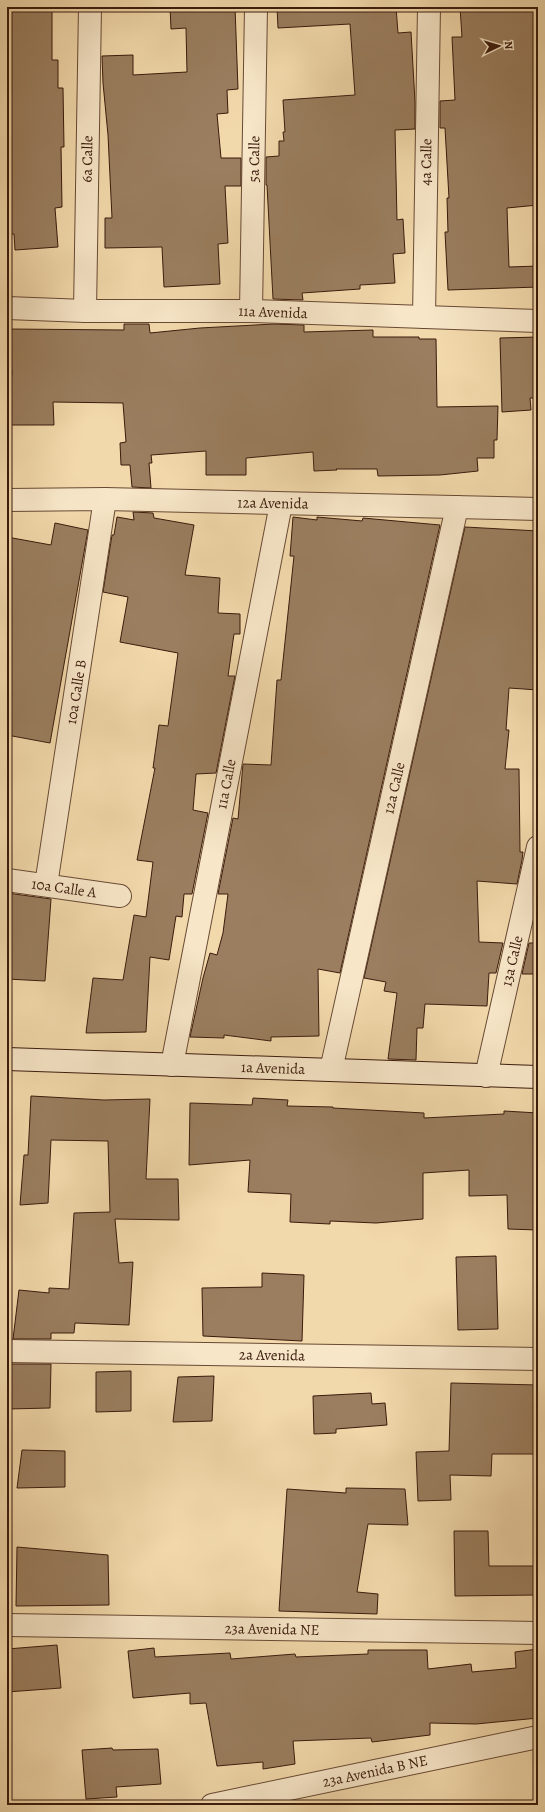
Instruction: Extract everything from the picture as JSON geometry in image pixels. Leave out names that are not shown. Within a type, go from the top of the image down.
[{"type":"street","name":"6a Calle","points":[[85,311],[90,7]]},
{"type":"street","name":"5a Calle","points":[[251,311],[256,7]]},
{"type":"street","name":"4a Calle","points":[[424,317],[429,7]]},
{"type":"street","name":"11a Avenida","points":[[7,308],[85,311],[251,311],[538,321]]},
{"type":"street","name":"12a Avenida","points":[[7,500],[105,499],[538,509]]},
{"type":"street","name":"10a Calle B","points":[[46,886],[105,499]]},
{"type":"street","name":"11a Calle","points":[[172,1065],[281,504]]},
{"type":"street","name":"12a Calle","points":[[331,1070],[457,507]]},
{"type":"street","name":"13a Calle","points":[[486,1076],[538,847]]},
{"type":"street","name":"10a Calle A","points":[[7,880],[120,896]]},
{"type":"street","name":"1a Avenida","points":[[7,1059],[538,1077]]},
{"type":"street","name":"2a Avenida","points":[[7,1351],[538,1359]]},
{"type":"street","name":"23a Avenida NE","points":[[7,1626],[538,1634]]},
{"type":"street","name":"23a Avenida B NE","points":[[212,1805],[538,1737]]},
{"type":"building","points":[[7,7],[52,7],[52,60],[58,60],[58,88],[63,88],[64,147],[61,147],[62,207],[55,208],[58,247],[15,250],[14,234],[7,234]]},
{"type":"building","points":[[170,7],[235,7],[238,89],[227,90],[228,113],[217,114],[221,158],[241,158],[241,186],[225,186],[228,243],[218,244],[220,284],[164,287],[162,247],[105,248],[105,218],[112,218],[102,56],[133,55],[133,75],[187,72],[186,28],[171,29]]},
{"type":"building","points":[[277,7],[396,7],[398,33],[411,32],[415,129],[395,130],[397,220],[403,219],[405,253],[393,254],[395,283],[360,285],[360,289],[302,293],[303,300],[273,299],[266,185],[266,157],[279,156],[279,141],[284,141],[283,132],[285,132],[283,100],[355,95],[350,24],[278,28]]},
{"type":"building","points":[[460,7],[495,7],[496,10],[538,7],[538,205],[507,208],[509,267],[538,266],[538,287],[448,290],[445,232],[448,232],[447,198],[449,198],[445,128],[440,128],[440,101],[455,100],[452,37],[462,37]]},
{"type":"building","points":[[124,324],[149,324],[150,333],[200,328],[274,324],[304,325],[304,332],[373,330],[373,337],[419,337],[419,339],[436,339],[437,407],[498,406],[497,440],[494,440],[494,458],[477,458],[478,471],[440,475],[378,476],[377,469],[336,469],[337,470],[314,471],[313,452],[246,458],[246,475],[206,475],[206,451],[151,455],[152,463],[149,463],[151,488],[132,487],[130,465],[121,465],[120,443],[126,442],[123,403],[53,402],[54,425],[7,425],[7,375],[12,375],[9,329],[124,330]]},
{"type":"building","points":[[538,337],[538,398],[530,398],[531,410],[502,412],[500,338]]},
{"type":"building","points":[[133,512],[153,513],[154,518],[194,525],[185,575],[220,578],[218,613],[240,614],[240,634],[234,634],[228,676],[235,676],[216,773],[196,774],[193,810],[208,813],[192,894],[184,894],[182,917],[176,916],[169,960],[150,957],[146,1032],[86,1033],[93,978],[123,980],[134,915],[146,917],[153,862],[137,860],[155,768],[153,768],[159,725],[168,726],[178,653],[120,642],[128,597],[103,592],[112,535],[114,535],[117,517],[134,520]]},
{"type":"building","points":[[293,517],[317,520],[317,517],[362,521],[363,518],[440,525],[340,973],[318,969],[319,1036],[271,1037],[271,1041],[224,1035],[224,1038],[190,1037],[210,953],[217,955],[223,933],[228,894],[218,894],[233,818],[238,819],[243,764],[271,765],[277,680],[281,680],[294,556],[290,556]]},
{"type":"building","points":[[55,523],[88,530],[50,743],[7,735],[7,537],[51,545]]},
{"type":"building","points":[[465,527],[538,531],[538,690],[509,688],[506,730],[509,730],[505,769],[519,769],[520,852],[523,852],[522,860],[517,884],[477,881],[479,942],[503,943],[496,973],[489,973],[487,1006],[425,1004],[423,1028],[417,1028],[416,1060],[388,1059],[397,993],[384,991],[386,982],[364,978]]},
{"type":"building","points":[[7,893],[51,899],[45,981],[7,979]]},
{"type":"building","points":[[529,943],[538,943],[538,974],[522,974]]},
{"type":"building","points":[[31,1096],[104,1100],[150,1099],[146,1179],[178,1179],[179,1220],[115,1219],[119,1263],[133,1262],[129,1325],[75,1323],[74,1333],[51,1333],[51,1339],[13,1339],[19,1290],[49,1293],[49,1288],[69,1289],[74,1213],[110,1212],[108,1141],[51,1140],[48,1203],[20,1205],[24,1155],[28,1155]]},
{"type":"building","points":[[253,1098],[288,1100],[287,1106],[333,1107],[424,1113],[424,1118],[504,1114],[504,1111],[538,1113],[538,1230],[508,1229],[507,1195],[469,1196],[469,1170],[423,1173],[423,1219],[376,1223],[330,1221],[330,1224],[290,1222],[291,1194],[248,1192],[250,1160],[189,1165],[190,1103],[252,1105]]},
{"type":"building","points":[[496,1256],[498,1329],[458,1330],[456,1257]]},
{"type":"building","points":[[262,1273],[304,1275],[302,1341],[203,1336],[202,1288],[262,1287]]},
{"type":"building","points":[[11,1364],[51,1364],[50,1408],[8,1409],[8,1367],[10,1367]]},
{"type":"building","points":[[131,1371],[131,1411],[96,1412],[96,1372]]},
{"type":"building","points":[[214,1376],[212,1421],[173,1422],[178,1377]]},
{"type":"building","points":[[451,1383],[538,1385],[538,1454],[492,1454],[491,1476],[450,1475],[451,1500],[418,1501],[416,1452],[449,1451]]},
{"type":"building","points":[[371,1393],[372,1404],[385,1403],[387,1425],[336,1429],[336,1433],[314,1434],[313,1396]]},
{"type":"building","points":[[22,1450],[65,1451],[65,1487],[17,1488]]},
{"type":"building","points":[[346,1488],[405,1489],[408,1525],[368,1524],[357,1592],[378,1594],[377,1614],[279,1611],[287,1489],[346,1493]]},
{"type":"building","points":[[454,1531],[488,1531],[489,1566],[538,1566],[538,1595],[455,1596]]},
{"type":"building","points":[[17,1547],[108,1555],[109,1605],[16,1606]]},
{"type":"building","points":[[57,1645],[61,1688],[7,1692],[7,1649]]},
{"type":"building","points":[[154,1648],[155,1657],[230,1653],[231,1659],[295,1654],[296,1657],[368,1654],[368,1650],[427,1650],[428,1669],[471,1664],[472,1672],[516,1668],[515,1652],[538,1649],[538,1718],[476,1724],[430,1723],[430,1735],[372,1742],[371,1738],[293,1741],[295,1764],[263,1769],[263,1762],[217,1766],[206,1703],[190,1704],[190,1693],[133,1698],[128,1651]]},
{"type":"building","points":[[112,1748],[113,1750],[158,1749],[161,1784],[116,1787],[117,1797],[86,1799],[82,1750]]}]
